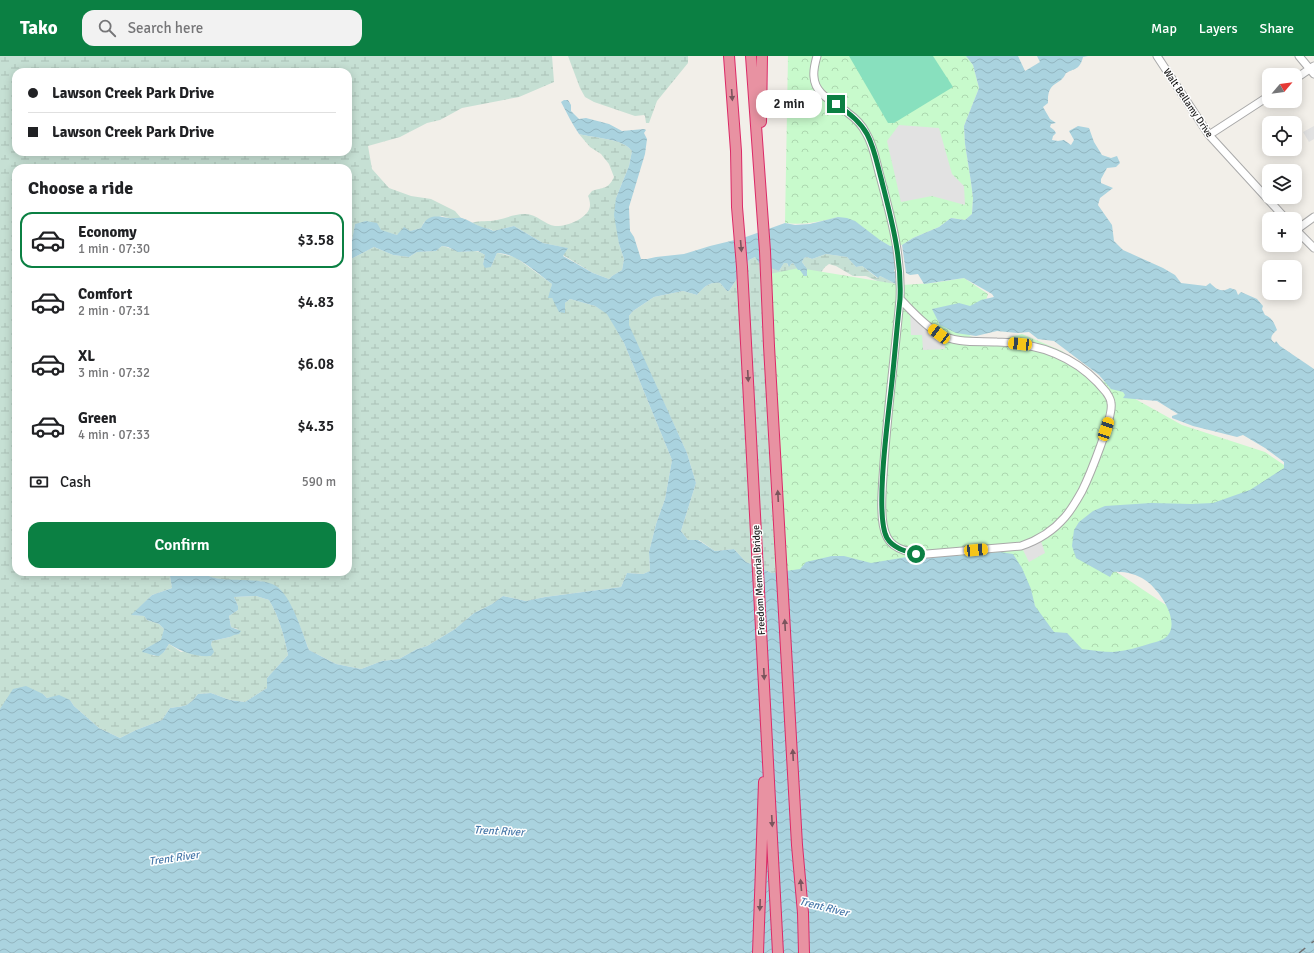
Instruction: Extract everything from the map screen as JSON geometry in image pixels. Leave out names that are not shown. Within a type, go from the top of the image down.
[{"type":"highway","name":"Freedom Memorial Bridge","points":[[729,56],[736,151],[737,207],[742,267],[778,953]]},
{"type":"highway","points":[[750,56],[765,251],[769,354],[797,845],[805,953]]},
{"type":"highway","points":[[761,190],[762,56]]},
{"type":"highway","points":[[758,953],[766,712]]},
{"type":"street","points":[[817,56],[814,78],[818,89],[825,97],[858,121],[867,134],[873,149],[896,242],[901,278],[900,299],[882,492],[883,526],[887,538],[895,546],[904,551],[921,554],[1020,546],[1034,542],[1046,535],[1066,516],[1081,492],[1111,415],[1112,404],[1108,393],[1074,362],[1058,354],[1020,344],[957,340],[939,334],[924,323],[900,299]]},
{"type":"street","name":"Walt Bellamy Drive","points":[[1157,56],[1209,135],[1280,212]]},
{"type":"street","points":[[1299,56],[1312,70],[1302,75]]},
{"type":"street","points":[[1209,135],[1262,101]]},
{"type":"street","points":[[1302,225],[1314,217]]},
{"type":"street","points":[[1302,236],[1314,248]]},
{"type":"green space","points":[[0,56],[552,56],[554,82],[519,97],[462,108],[440,120],[427,123],[400,137],[368,146],[372,169],[389,188],[411,196],[431,199],[455,211],[461,218],[449,218],[442,216],[424,222],[421,228],[397,235],[355,224],[352,240],[352,164],[12,164],[12,576],[170,576],[172,588],[152,595],[132,615],[144,616],[147,620],[159,624],[164,629],[162,640],[143,650],[154,656],[164,652],[169,644],[181,652],[211,645],[212,641],[230,637],[238,629],[231,627],[229,616],[238,610],[234,597],[256,596],[269,600],[273,606],[281,626],[288,655],[267,678],[267,688],[245,702],[230,700],[211,693],[198,694],[189,704],[170,708],[162,720],[120,738],[99,728],[74,706],[70,700],[53,697],[47,698],[43,694],[0,709]]},
{"type":"green space","points":[[568,56],[688,56],[688,63],[657,101],[649,123],[646,123],[644,115],[635,116],[594,102],[585,97]]},
{"type":"green space","points":[[788,56],[966,56],[973,65],[979,88],[964,126],[965,144],[973,198],[972,214],[965,220],[951,218],[939,227],[913,238],[902,245],[890,246],[838,217],[812,223],[785,223]]},
{"type":"green space","points":[[849,56],[933,56],[953,87],[894,123],[888,123]]},
{"type":"green space","points":[[579,134],[622,143],[632,151],[629,166],[616,198],[619,244],[624,259],[622,270],[609,279],[593,273],[563,255],[567,248],[543,243],[514,226],[493,231],[472,223],[494,221],[514,215],[528,214],[551,225],[560,226],[582,218],[589,210],[590,204],[588,196],[592,191],[610,184],[614,177],[609,164],[601,154],[590,147]]},
{"type":"green space","points":[[442,246],[461,252],[477,251],[485,255],[483,264],[491,267],[497,253],[515,257],[552,284],[549,298],[552,298],[554,301],[565,303],[570,299],[595,306],[608,314],[624,343],[672,460],[665,499],[656,524],[649,552],[650,571],[643,574],[627,573],[621,587],[526,601],[503,596],[492,604],[474,613],[455,629],[427,646],[417,649],[399,659],[382,661],[361,669],[336,664],[309,650],[298,621],[261,581],[240,581],[208,576],[352,576],[352,258],[374,247],[393,255],[409,257],[417,252],[436,251]]},
{"type":"green space","points":[[826,254],[847,257],[856,267],[862,266],[877,278],[880,276],[896,284],[882,283],[866,276],[853,276],[836,266],[829,264],[819,275],[789,571],[772,573],[746,562],[734,549],[715,551],[699,540],[688,540],[681,531],[696,483],[687,453],[628,325],[629,316],[633,311],[654,297],[683,291],[697,295],[713,283],[720,283],[727,291],[729,291],[749,260],[755,257],[779,271],[784,263],[787,263],[788,266],[793,263],[798,269],[805,266],[802,262],[804,258],[807,257],[812,259]]},
{"type":"green space","points":[[799,268],[902,285],[933,283],[964,278],[988,294],[984,306],[965,323],[970,336],[989,343],[1022,334],[1062,351],[1103,381],[1182,425],[1265,452],[1287,467],[1287,482],[1109,567],[1166,605],[1180,629],[1178,644],[1108,664],[1040,633],[1034,603],[1022,583],[776,588],[760,276]]},
{"type":"shaded area","points":[[899,125],[939,128],[952,174],[964,186],[965,205],[932,196],[901,202],[887,141]]},
{"type":"shaded area","points":[[1314,126],[1314,139],[1309,142],[1303,132]]},
{"type":"shaded area","points":[[910,309],[944,336],[945,349],[923,350],[922,335],[911,335]]},
{"type":"shaded area","points":[[1040,538],[1045,553],[1029,562],[1021,546]]},
{"type":"water","name":"Trent River","points":[[966,56],[1018,56],[1025,71],[1040,62],[1037,56],[1088,56],[1083,57],[1079,66],[1066,73],[1061,80],[1052,87],[1048,96],[1048,103],[1043,107],[1050,119],[1056,123],[1051,124],[1050,127],[1056,133],[1052,140],[1064,140],[1071,145],[1074,140],[1069,131],[1078,126],[1089,128],[1094,142],[1102,155],[1111,158],[1117,156],[1120,163],[1116,167],[1107,168],[1101,179],[1101,183],[1113,188],[1100,198],[1098,205],[1112,225],[1114,241],[1123,250],[1175,275],[1181,283],[1206,286],[1210,283],[1219,290],[1230,288],[1236,290],[1238,295],[1241,292],[1257,299],[1263,306],[1262,309],[1265,315],[1269,317],[1277,330],[1271,338],[1272,340],[1275,343],[1276,341],[1280,346],[1314,369],[1314,953],[0,953],[0,709],[13,689],[26,686],[43,694],[47,698],[59,695],[70,700],[74,706],[99,728],[120,738],[162,720],[170,708],[189,704],[198,694],[211,693],[230,700],[245,702],[267,688],[267,678],[288,655],[281,626],[273,606],[269,600],[256,596],[234,597],[238,610],[229,616],[231,627],[241,631],[239,634],[212,641],[211,645],[214,652],[211,656],[200,656],[189,653],[169,644],[164,652],[159,656],[142,652],[161,640],[164,629],[159,624],[147,620],[144,616],[131,615],[152,595],[172,588],[170,576],[209,576],[218,579],[259,581],[276,586],[287,598],[300,625],[309,650],[336,664],[361,669],[382,661],[399,659],[417,649],[427,646],[455,629],[474,613],[492,604],[503,596],[526,601],[621,587],[627,573],[643,574],[650,571],[649,552],[656,524],[665,499],[672,460],[624,343],[607,314],[595,306],[570,299],[565,303],[565,313],[559,312],[552,298],[548,298],[552,284],[519,260],[504,254],[497,253],[491,267],[485,268],[483,264],[485,255],[478,251],[458,252],[442,246],[436,251],[417,252],[409,257],[393,255],[374,247],[352,258],[352,240],[355,224],[366,221],[377,223],[381,230],[397,235],[404,227],[410,231],[421,228],[426,220],[432,217],[462,218],[493,231],[514,226],[543,243],[568,248],[563,256],[593,273],[609,279],[622,270],[624,259],[619,244],[614,215],[616,198],[629,166],[632,151],[622,143],[579,134],[561,102],[564,100],[568,100],[571,105],[571,111],[579,119],[586,118],[609,124],[622,131],[646,130],[644,133],[647,139],[645,154],[629,207],[630,231],[634,237],[641,259],[684,254],[743,238],[785,223],[795,225],[810,224],[838,217],[855,221],[880,240],[890,246],[895,246],[896,265],[894,271],[898,274],[895,279],[896,284],[880,276],[878,278],[862,266],[856,267],[847,257],[826,254],[812,259],[807,257],[804,258],[802,262],[807,269],[807,276],[804,276],[793,263],[789,267],[787,263],[784,263],[779,271],[759,263],[755,257],[749,260],[729,291],[727,291],[720,283],[713,283],[697,295],[683,291],[654,297],[633,311],[629,316],[629,325],[687,453],[696,483],[681,531],[688,540],[698,540],[715,551],[734,549],[746,562],[772,573],[800,569],[806,562],[832,556],[844,556],[871,563],[925,554],[958,556],[1000,552],[1013,554],[1022,568],[1031,589],[1035,606],[1054,632],[1067,633],[1082,649],[1113,652],[1132,649],[1156,642],[1166,637],[1171,629],[1170,613],[1162,597],[1150,584],[1138,576],[1126,573],[1113,572],[1110,577],[1076,558],[1072,546],[1074,530],[1079,522],[1093,511],[1105,506],[1151,503],[1213,503],[1250,490],[1284,468],[1284,462],[1265,448],[1243,435],[1237,437],[1193,426],[1172,418],[1172,416],[1178,414],[1157,401],[1123,398],[1125,395],[1123,392],[1111,389],[1099,375],[1054,341],[1038,339],[1029,332],[1017,333],[997,331],[976,336],[956,333],[940,325],[932,309],[959,303],[970,306],[981,300],[994,297],[992,294],[964,278],[924,284],[918,274],[910,275],[906,273],[902,245],[913,238],[939,227],[951,218],[965,220],[972,214],[973,198],[965,144],[964,126],[979,88],[973,65]]},
{"type":"railway","points":[[1299,953],[1314,941]]},
{"type":"route","points":[[836,104],[858,121],[867,134],[873,149],[896,242],[901,278],[883,474],[883,526],[887,538],[895,546],[904,551],[916,554]]}]
